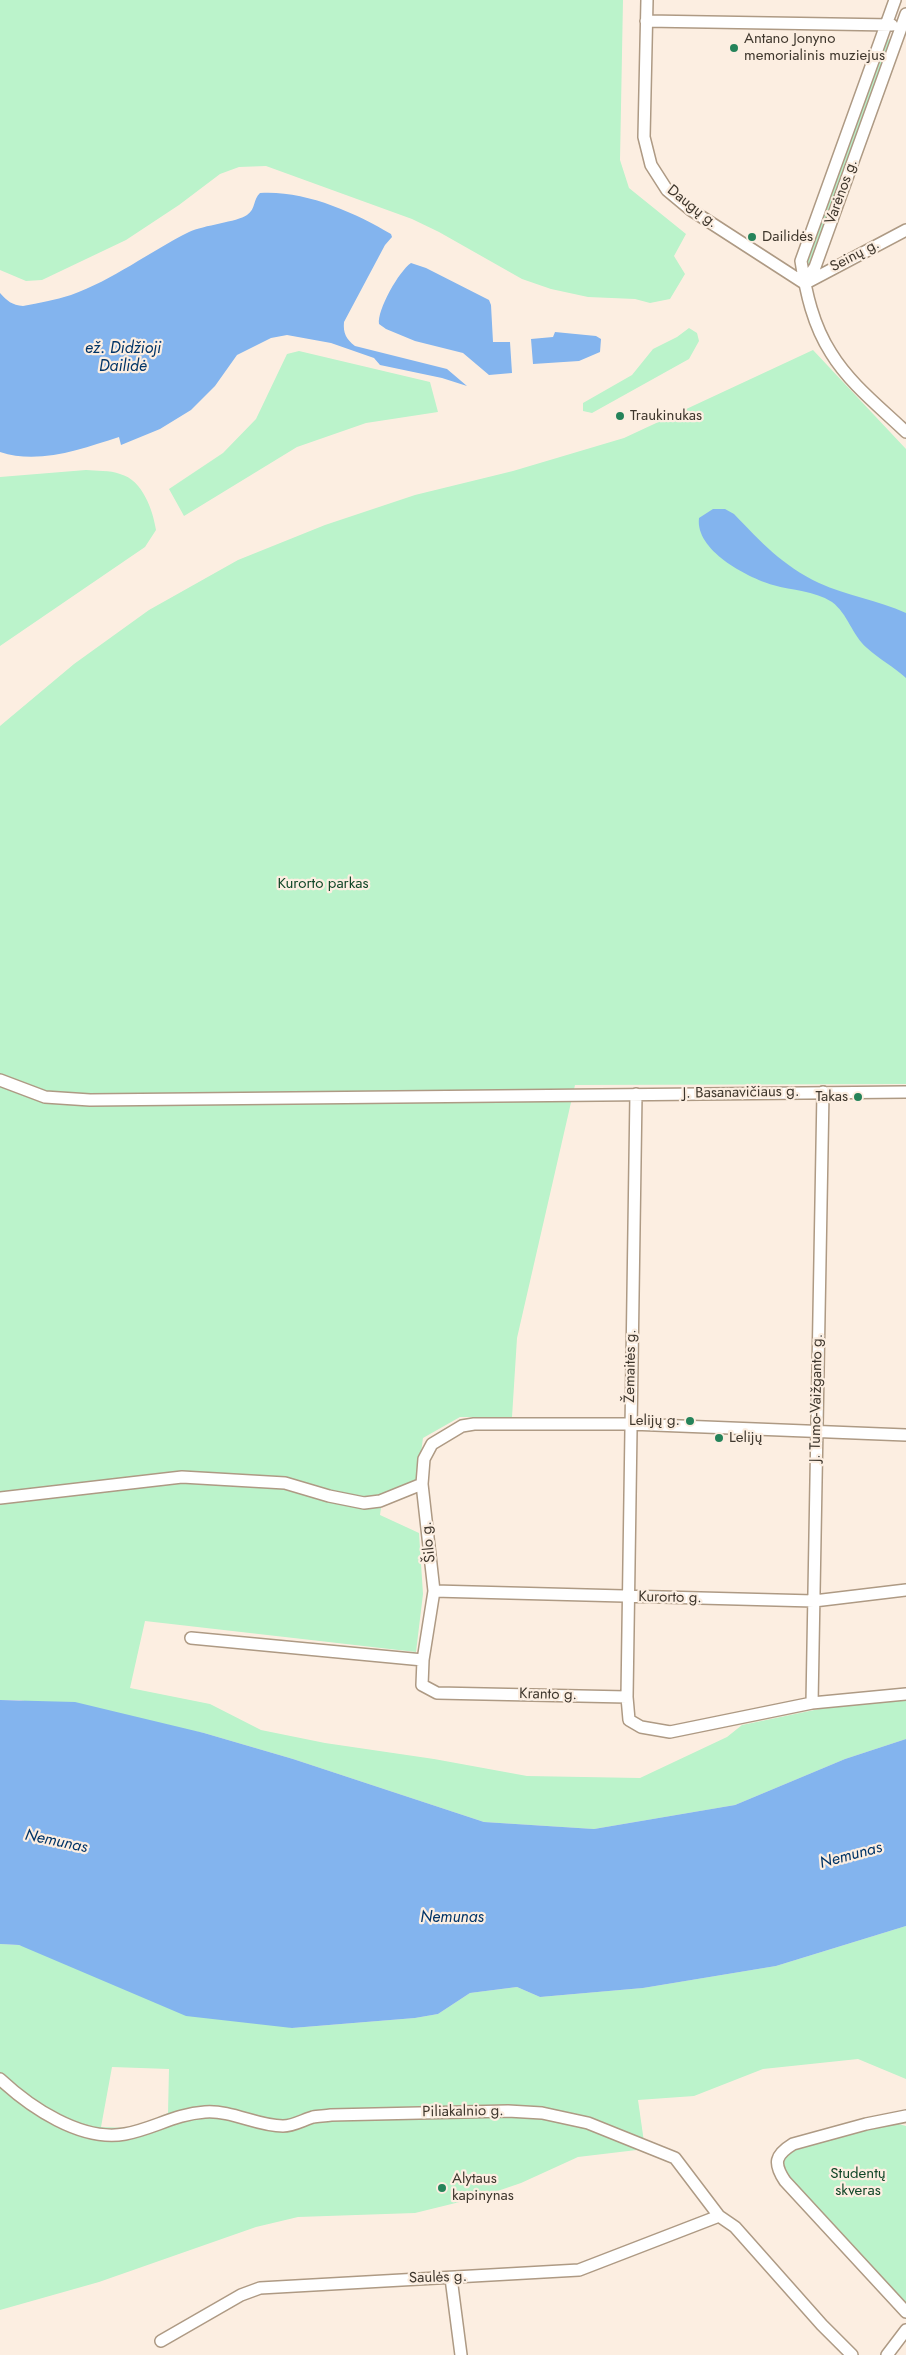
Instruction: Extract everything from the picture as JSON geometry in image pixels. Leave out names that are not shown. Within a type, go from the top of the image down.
[{"type":"street","name":"Daugų g.","points":[[647,0],[644,137],[648,155],[656,173],[667,190],[691,210],[804,283]]},
{"type":"street","name":"Varėnos g.","points":[[804,283],[801,261],[895,0]]},
{"type":"street","points":[[646,21],[886,25],[905,21]]},
{"type":"street","name":"Varėnos g.","points":[[804,283],[815,267],[905,21]]},
{"type":"street","name":"Seinų g.","points":[[804,283],[906,230]]},
{"type":"street","points":[[804,283],[813,314],[830,352],[856,384],[906,432]]},
{"type":"street","name":"J. Basanavičiaus g.","points":[[0,1080],[45,1097],[90,1100],[906,1092]]},
{"type":"street","name":"J. Tumo-Vaižganto g.","points":[[812,1703],[823,1092]]},
{"type":"street","name":"Žemaitės g.","points":[[627,1698],[636,1094]]},
{"type":"street","name":"Šilo g.","points":[[423,1660],[434,1591],[422,1484],[424,1459],[432,1444],[462,1426],[474,1424],[630,1424]]},
{"type":"street","points":[[630,1424],[906,1435]]},
{"type":"street","points":[[0,1498],[182,1477],[285,1483],[330,1496],[364,1503],[380,1501],[422,1484]]},
{"type":"street","name":"Kurorto g.","points":[[434,1591],[814,1601],[906,1590]]},
{"type":"street","points":[[191,1638],[423,1660]]},
{"type":"street","name":"Kranto g.","points":[[423,1660],[422,1685],[438,1693],[627,1698]]},
{"type":"street","points":[[627,1698],[629,1720],[641,1727],[670,1732],[812,1703],[906,1694]]},
{"type":"street","name":"Piliakalnio g.","points":[[0,2079],[31,2106],[44,2113],[88,2131],[106,2134],[124,2135],[174,2117],[206,2112],[241,2116],[284,2126],[314,2117],[331,2115],[508,2111],[542,2113],[597,2126],[675,2158],[719,2216],[735,2227],[822,2326],[852,2355]]},
{"type":"street","points":[[906,2116],[866,2124],[793,2144],[782,2150],[777,2158],[778,2170],[784,2181],[906,2312]]},
{"type":"street","name":"Saulės g.","points":[[161,2341],[241,2295],[260,2288],[579,2270],[719,2216]]},
{"type":"street","points":[[451,2278],[461,2355]]},
{"type":"street","points":[[888,2355],[906,2330]]},
{"type":"green space","points":[[0,0],[623,0],[620,160],[629,188],[686,234],[674,256],[685,274],[670,299],[650,303],[635,299],[588,297],[551,289],[522,279],[439,232],[412,219],[266,166],[239,167],[220,174],[179,205],[126,240],[42,280],[26,281],[0,270]]},
{"type":"green space","points":[[890,39],[811,265],[808,267],[806,263],[885,41]]},
{"type":"green space","points":[[689,328],[697,333],[699,341],[689,359],[592,413],[583,411],[583,403],[632,375],[653,349],[677,337]]},
{"type":"green space","name":"Kurorto parkas","points":[[813,350],[906,449],[906,1084],[575,1085],[517,1338],[512,1417],[460,1417],[423,1438],[417,1482],[382,1501],[380,1515],[419,1533],[423,1594],[416,1652],[145,1621],[130,1688],[210,1704],[261,1730],[325,1743],[434,1759],[527,1776],[640,1778],[727,1737],[742,1725],[906,1691],[906,1739],[845,1759],[735,1805],[594,1829],[484,1822],[293,1759],[204,1733],[19,1700],[0,1700],[0,726],[74,664],[149,610],[238,560],[325,525],[415,495],[513,471],[624,438]]},
{"type":"green space","points":[[299,351],[430,382],[438,412],[366,423],[297,447],[184,516],[169,489],[223,453],[256,419],[287,354]]},
{"type":"green space","points":[[86,470],[116,473],[128,477],[135,483],[146,497],[156,530],[145,547],[0,646],[0,477]]},
{"type":"green space","points":[[906,1926],[906,2079],[858,2059],[763,2069],[694,2096],[638,2100],[645,2149],[578,2157],[521,2183],[480,2197],[415,2213],[298,2217],[256,2227],[99,2282],[0,2310],[0,1944],[19,1945],[292,2028],[415,2018],[438,2014],[470,1993],[517,1987],[540,1997],[643,1988],[776,1966]],"holes":[[[112,2067],[169,2069],[168,2113],[133,2128],[101,2127]]]},
{"type":"green space","name":"Studentų skveras","points":[[895,2123],[906,2126],[906,2305],[785,2174],[782,2158],[790,2149]]},
{"type":"water","name":"ež. Didžioji Dailidė","points":[[260,193],[294,195],[328,204],[361,218],[391,234],[392,237],[385,245],[344,322],[346,336],[355,346],[447,369],[467,386],[442,378],[380,365],[374,358],[331,343],[287,335],[271,338],[237,355],[215,386],[191,410],[160,429],[121,445],[119,437],[60,454],[45,456],[15,456],[0,452],[0,293],[10,302],[23,306],[71,295],[102,282],[189,232],[236,220],[247,215],[252,210]]},
{"type":"water","points":[[411,263],[426,268],[489,300],[491,305],[493,342],[510,342],[512,373],[489,375],[463,353],[415,341],[386,329],[379,324],[381,310],[390,291],[406,267]]},
{"type":"water","points":[[555,332],[596,336],[601,339],[600,352],[579,361],[533,364],[531,339],[553,337]]},
{"type":"water","points":[[713,509],[725,509],[734,514],[773,553],[806,576],[840,591],[906,613],[906,678],[862,643],[842,612],[832,602],[810,593],[780,587],[749,576],[724,560],[705,541],[700,530],[699,518]]},
{"type":"water","name":"Nemunas","points":[[0,1700],[75,1702],[204,1733],[293,1759],[484,1822],[594,1829],[735,1805],[845,1759],[906,1739],[906,1926],[776,1966],[643,1988],[540,1997],[517,1987],[470,1993],[438,2014],[415,2018],[292,2028],[186,2016],[19,1945],[0,1944]]},
{"type":"place","name":"Antano Jonyno memorialinis muziejus","points":[[734,48]]},
{"type":"place","name":"Dailidės","points":[[752,237]]},
{"type":"place","name":"Traukinukas","points":[[620,416]]},
{"type":"place","name":"Takas","points":[[858,1097]]},
{"type":"place","name":"Lelijų g.","points":[[690,1421]]},
{"type":"place","name":"Lelijų","points":[[719,1438]]},
{"type":"place","name":"Alytaus kapinynas","points":[[442,2188]]}]
